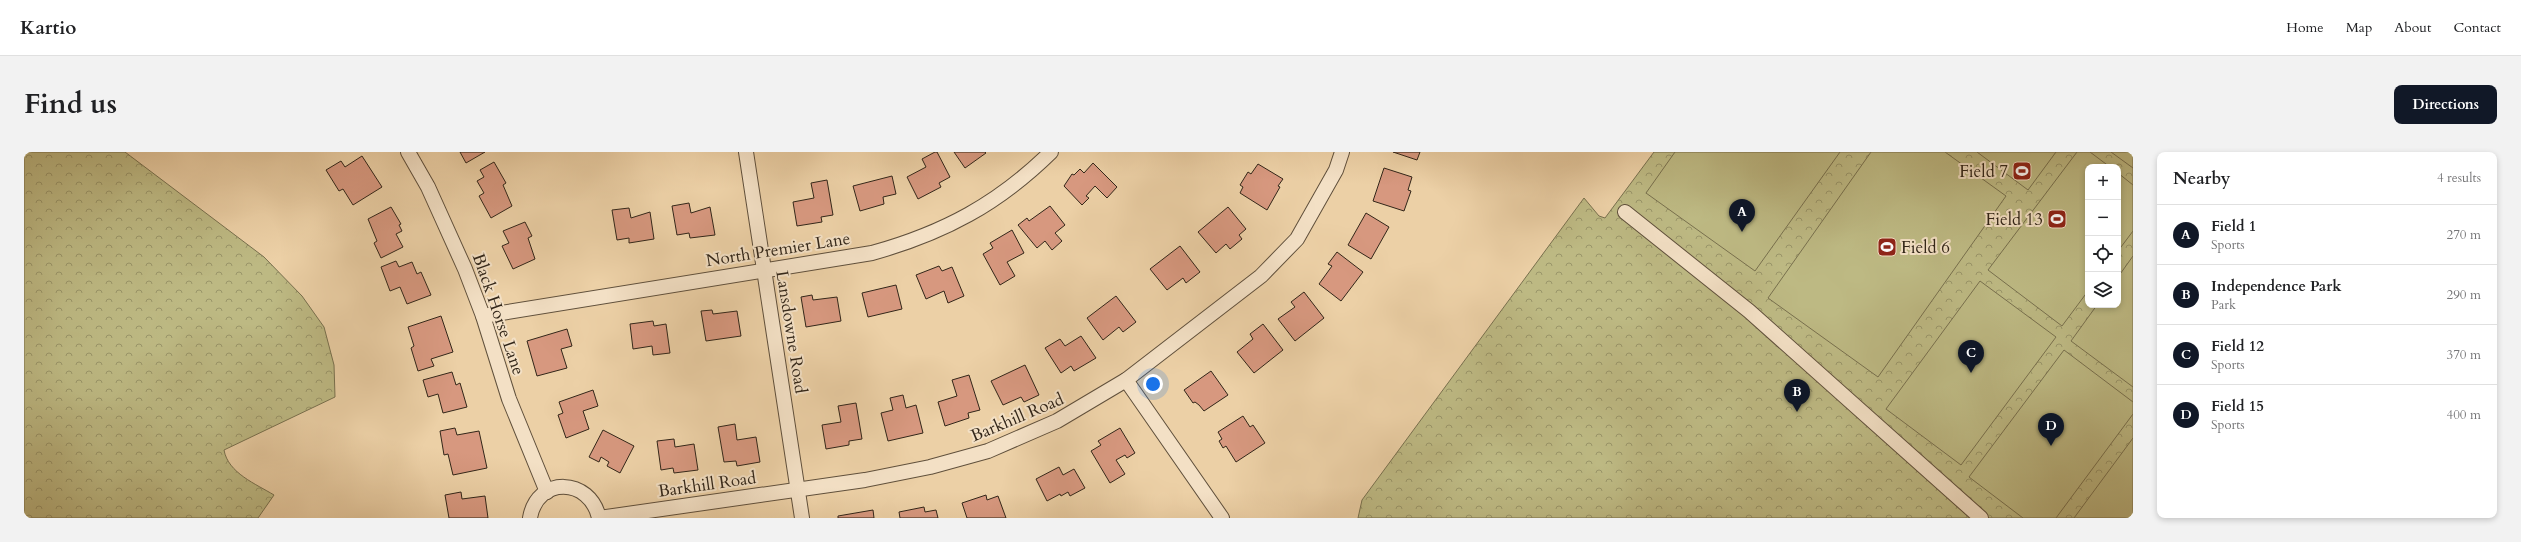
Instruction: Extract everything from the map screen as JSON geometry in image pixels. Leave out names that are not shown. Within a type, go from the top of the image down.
[{"type":"street","name":"Black Horse Lane","points":[[408,152],[448,230],[483,316],[509,399],[547,492]]},
{"type":"street","name":"Lansdowne Road","points":[[746,152],[802,518]]},
{"type":"street","name":"North Premier Lane","points":[[483,316],[764,269],[872,253],[944,229],[973,214],[1028,175],[1051,152]]},
{"type":"street","name":"Barkhill Road","points":[[599,518],[797,490],[930,467],[988,451],[1057,421],[1126,380],[1261,276],[1297,239],[1336,170],[1342,152]]},
{"type":"street","points":[[1625,212],[1750,312],[1854,402],[1981,518]]},
{"type":"street","points":[[1126,380],[1222,518]]},
{"type":"street","points":[[530,518],[536,502],[547,492],[562,487],[582,492],[593,502],[599,518]]},
{"type":"green space","points":[[24,152],[125,152],[264,257],[302,296],[324,327],[334,365],[335,397],[224,450],[231,465],[237,471],[251,482],[274,495],[258,518],[24,518]]},
{"type":"green space","points":[[1654,152],[2133,152],[2133,518],[1358,518],[1362,500],[1584,198],[1599,216],[1605,218]]},
{"type":"green space","points":[[1675,152],[1840,152],[1755,271],[1646,193]]},
{"type":"green space","name":"Field 6","points":[[1871,152],[1945,152],[2006,196],[1878,377],[1768,298]]},
{"type":"green space","name":"Field 7","points":[[1977,152],[2056,152],[2028,190]]},
{"type":"green space","name":"Field 13","points":[[2077,152],[2090,152],[2106,164],[2085,164],[2085,295],[2062,326],[1988,270]]},
{"type":"green space","points":[[2111,152],[2133,152],[2133,168]]},
{"type":"green space","points":[[2121,175],[2133,185],[2133,231],[2121,247]]},
{"type":"green space","points":[[2133,256],[2133,387],[2071,341],[2095,308],[2121,308],[2121,273]]},
{"type":"green space","points":[[1980,281],[2056,337],[1961,465],[1886,409]]},
{"type":"green space","points":[[2064,350],[2133,402],[2133,414],[2056,518],[2023,518],[1969,477]]},
{"type":"green space","points":[[2133,438],[2133,518],[2074,518]]},
{"type":"building","points":[[460,152],[485,152],[466,163]]},
{"type":"building","points":[[937,152],[950,177],[939,183],[941,187],[918,199],[907,177],[926,167],[922,159]]},
{"type":"building","points":[[954,152],[985,152],[986,153],[965,168]]},
{"type":"building","points":[[1393,152],[1420,152],[1417,160]]},
{"type":"building","points":[[362,156],[382,187],[353,205],[343,189],[339,191],[326,170],[341,161],[345,167]]},
{"type":"building","points":[[494,162],[506,183],[503,185],[512,206],[491,218],[479,196],[484,193],[477,181],[484,177],[480,170]]},
{"type":"building","points":[[1093,163],[1117,187],[1107,198],[1095,186],[1086,196],[1089,198],[1082,205],[1064,186],[1072,174],[1074,175],[1080,169],[1084,173]]},
{"type":"building","points":[[1258,164],[1283,179],[1278,186],[1280,187],[1267,210],[1240,193],[1243,187],[1240,185],[1248,172],[1251,174]]},
{"type":"building","points":[[1384,168],[1412,177],[1408,190],[1411,191],[1404,211],[1373,201]]},
{"type":"building","points":[[892,176],[896,194],[883,197],[884,204],[860,211],[853,186]]},
{"type":"building","points":[[827,180],[833,215],[821,217],[822,222],[797,226],[793,202],[814,198],[811,183]]},
{"type":"building","points":[[689,203],[691,213],[710,207],[715,235],[690,238],[689,233],[677,235],[672,206]]},
{"type":"building","points":[[1050,206],[1065,225],[1055,233],[1062,241],[1052,250],[1045,241],[1037,248],[1018,225],[1027,218],[1029,221]]},
{"type":"building","points":[[391,207],[401,224],[399,225],[402,231],[396,234],[403,247],[381,258],[374,243],[377,241],[368,219]]},
{"type":"building","points":[[1228,207],[1246,229],[1239,235],[1242,239],[1230,249],[1226,244],[1216,253],[1198,232]]},
{"type":"building","points":[[629,208],[631,218],[650,212],[654,239],[629,243],[629,238],[617,240],[612,210]]},
{"type":"building","points":[[1366,213],[1389,227],[1371,259],[1348,245]]},
{"type":"building","points":[[525,222],[532,236],[528,238],[535,259],[513,269],[502,246],[509,243],[503,231]]},
{"type":"building","points":[[1012,230],[1024,253],[1007,262],[1015,276],[1000,285],[983,254],[993,248],[990,243]]},
{"type":"building","points":[[1180,246],[1200,272],[1186,283],[1183,278],[1167,290],[1150,269]]},
{"type":"building","points":[[1337,252],[1363,272],[1341,301],[1319,284],[1332,266],[1328,264]]},
{"type":"building","points":[[396,261],[399,267],[412,262],[417,274],[421,272],[431,295],[407,304],[400,287],[390,291],[381,267]]},
{"type":"building","points":[[939,266],[942,271],[952,267],[964,296],[948,303],[944,291],[926,299],[916,275]]},
{"type":"building","points":[[896,285],[902,309],[868,317],[862,293]]},
{"type":"building","points":[[1304,292],[1324,318],[1295,341],[1278,319],[1295,307],[1291,302]]},
{"type":"building","points":[[812,295],[813,300],[837,297],[841,321],[806,327],[801,297]]},
{"type":"building","points":[[1116,296],[1136,322],[1123,332],[1119,327],[1103,340],[1087,318]]},
{"type":"building","points":[[712,310],[713,314],[737,311],[741,336],[706,341],[701,311]]},
{"type":"building","points":[[441,316],[453,352],[431,359],[434,366],[418,371],[411,348],[414,346],[408,327]]},
{"type":"building","points":[[653,321],[654,326],[666,324],[670,353],[653,355],[652,346],[633,349],[630,324]]},
{"type":"building","points":[[1263,324],[1283,350],[1254,373],[1237,352],[1253,339],[1250,334]]},
{"type":"building","points":[[567,329],[572,346],[561,349],[567,368],[537,376],[527,341]]},
{"type":"building","points":[[1081,336],[1096,358],[1074,371],[1071,366],[1061,373],[1045,348],[1060,339],[1065,346]]},
{"type":"building","points":[[1025,365],[1039,395],[1024,402],[1021,397],[1003,405],[991,381]]},
{"type":"building","points":[[1211,371],[1228,395],[1204,411],[1195,402],[1193,403],[1184,390]]},
{"type":"building","points":[[452,372],[456,385],[460,383],[467,407],[443,413],[438,394],[428,397],[423,380]]},
{"type":"building","points":[[969,375],[980,410],[968,413],[969,418],[945,426],[938,402],[957,396],[952,380]]},
{"type":"building","points":[[593,390],[598,406],[583,411],[589,429],[566,438],[558,415],[563,413],[559,402]]},
{"type":"building","points":[[903,395],[906,408],[916,405],[923,433],[888,441],[881,413],[893,410],[890,398]]},
{"type":"building","points":[[856,403],[862,439],[849,441],[849,445],[826,449],[822,425],[841,422],[838,406]]},
{"type":"building","points":[[1243,416],[1250,427],[1253,425],[1265,443],[1236,462],[1226,446],[1223,448],[1219,441],[1222,439],[1218,432]]},
{"type":"building","points":[[735,424],[737,440],[756,437],[760,462],[737,466],[736,461],[724,462],[718,427]]},
{"type":"building","points":[[455,428],[457,435],[479,431],[487,468],[453,475],[448,454],[444,455],[440,431]]},
{"type":"building","points":[[1120,428],[1135,453],[1127,458],[1125,455],[1116,460],[1125,474],[1110,483],[1091,451],[1101,445],[1098,441]]},
{"type":"building","points":[[603,430],[634,446],[620,473],[607,466],[609,462],[601,457],[599,462],[589,457]]},
{"type":"building","points":[[674,439],[675,447],[694,444],[698,470],[674,473],[673,468],[661,470],[657,441]]},
{"type":"building","points":[[1059,467],[1063,475],[1074,469],[1085,488],[1070,496],[1068,492],[1061,496],[1060,494],[1047,501],[1036,479]]},
{"type":"building","points":[[461,492],[462,499],[485,496],[488,518],[449,518],[445,495]]},
{"type":"building","points":[[986,495],[987,500],[998,496],[1006,518],[967,518],[962,503]]},
{"type":"building","points":[[924,507],[925,512],[936,510],[938,518],[900,518],[899,512]]},
{"type":"building","points":[[873,510],[874,518],[838,518],[838,516]]},
{"type":"place","name":"Field 7","points":[[2022,171]]},
{"type":"place","name":"Field 13","points":[[2057,219]]},
{"type":"place","name":"Field 1","points":[[1742,232]]},
{"type":"place","name":"Field 6","points":[[1887,247]]},
{"type":"place","name":"Field 12","points":[[1971,373]]},
{"type":"place","name":"Independence Park","points":[[1797,412]]},
{"type":"place","name":"Field 15","points":[[2051,446]]}]
